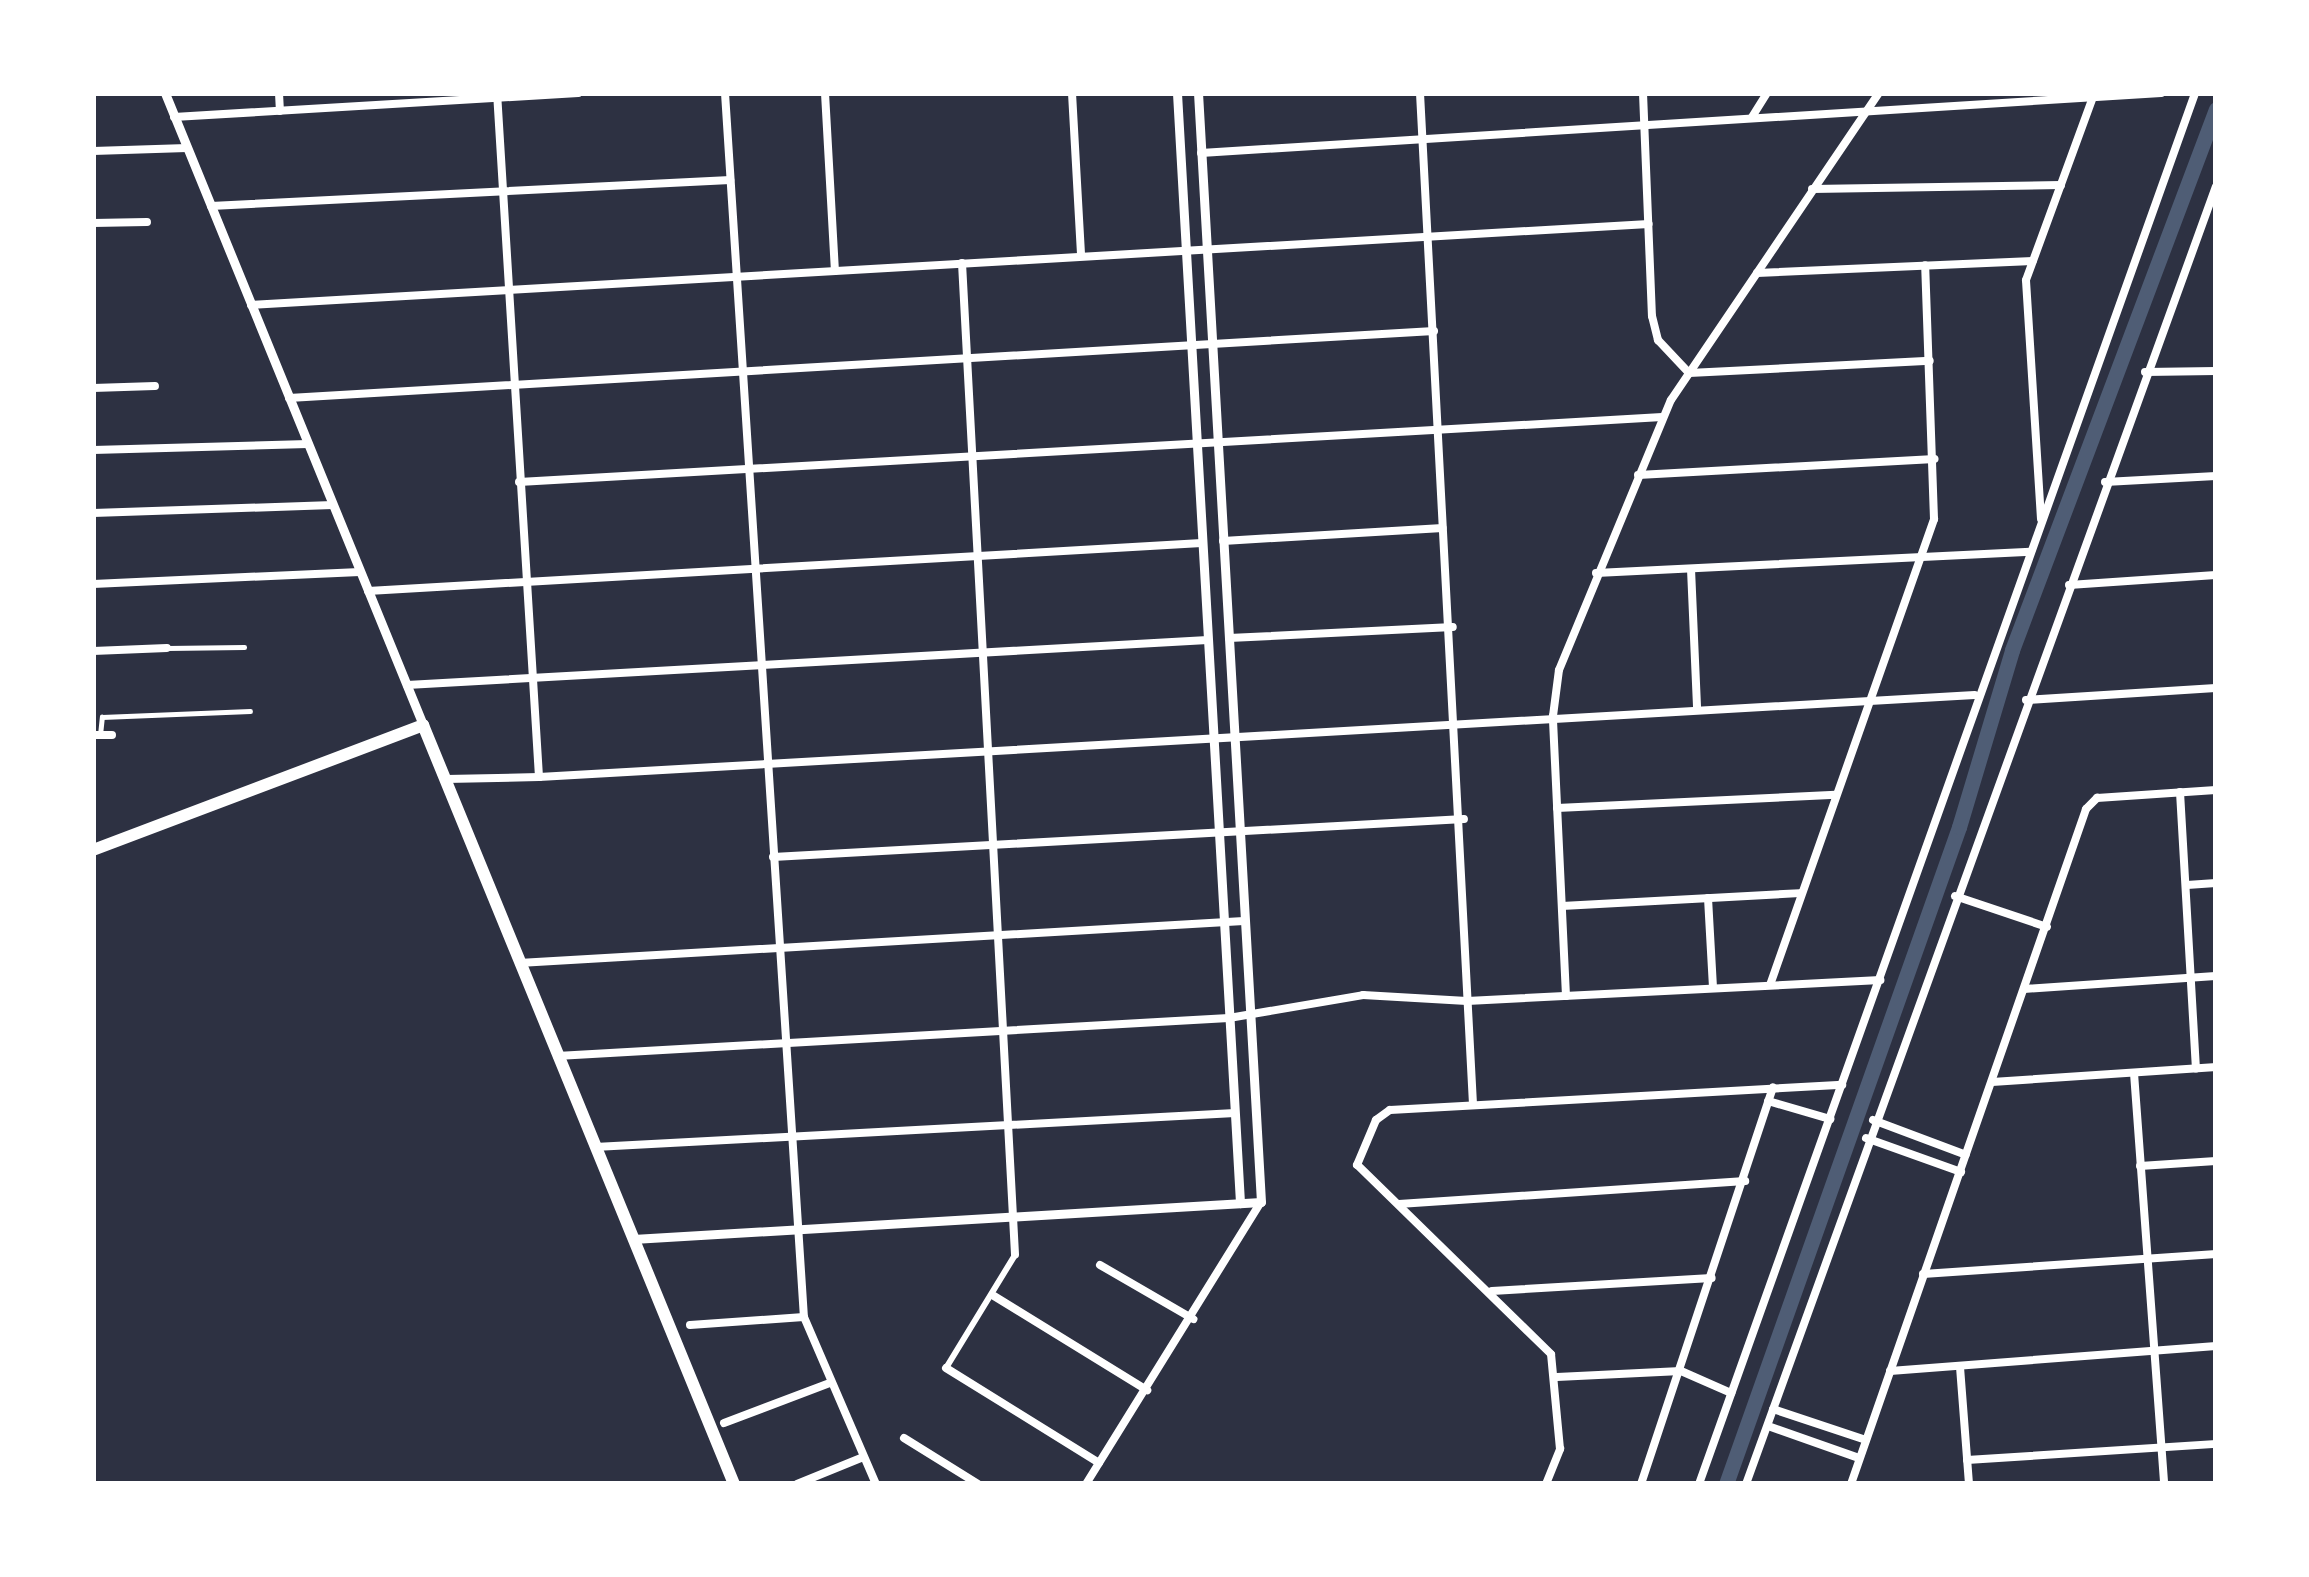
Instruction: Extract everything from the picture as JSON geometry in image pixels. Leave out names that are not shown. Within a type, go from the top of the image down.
[{"type":"main road","points":[[93,850],[423,725],[734,1484]]},
{"type":"street","points":[[165,93],[423,725]]},
{"type":"street","points":[[279,93],[280,111]]},
{"type":"street","points":[[174,117],[578,93]]},
{"type":"street","points":[[725,93],[794,1230],[804,1317],[876,1484]]},
{"type":"street","points":[[825,93],[835,271]]},
{"type":"street","points":[[1072,93],[1081,256]]},
{"type":"street","points":[[1177,93],[1234,1113],[1240,1203],[1248,1226]]},
{"type":"street","points":[[1086,1484],[1193,1319],[1261,1202],[1198,93]]},
{"type":"street","points":[[1420,93],[1436,432],[1464,819],[1473,1104]]},
{"type":"street","points":[[1643,93],[1658,340],[1689,374]]},
{"type":"street","points":[[1751,118],[1767,93]]},
{"type":"street","points":[[1567,996],[1553,716],[1559,670],[1662,417],[1879,93]]},
{"type":"street","points":[[1201,153],[2161,93]]},
{"type":"street","points":[[1700,1484],[1880,980],[1976,694],[2041,526],[2194,93]]},
{"type":"street","points":[[497,95],[539,777]]},
{"type":"street","points":[[2041,526],[2025,298],[2033,261],[2093,98]]},
{"type":"street","points":[[93,151],[187,148]]},
{"type":"street","points":[[211,206],[730,180]]},
{"type":"street","points":[[1812,189],[2060,185]]},
{"type":"street","points":[[1746,1484],[1954,896],[2216,186]]},
{"type":"street","points":[[93,223],[147,221]]},
{"type":"street","points":[[251,305],[1648,224]]},
{"type":"street","points":[[1755,273],[2033,261]]},
{"type":"street","points":[[962,263],[1012,1125],[1015,1256],[946,1368],[1099,1463]]},
{"type":"street","points":[[1770,986],[1937,501],[1925,266]]},
{"type":"street","points":[[290,398],[1433,331]]},
{"type":"street","points":[[1689,374],[1930,361]]},
{"type":"street","points":[[2145,372],[2216,371]]},
{"type":"street","points":[[93,388],[155,386]]},
{"type":"street","points":[[519,482],[1662,417]]},
{"type":"street","points":[[93,450],[308,444]]},
{"type":"street","points":[[1638,475],[1935,459]]},
{"type":"street","points":[[2105,482],[2216,476]]},
{"type":"street","points":[[93,513],[333,505]]},
{"type":"street","points":[[1223,541],[1442,529]]},
{"type":"street","points":[[368,591],[1202,543]]},
{"type":"street","points":[[1596,574],[2030,552]]},
{"type":"street","points":[[1691,568],[1697,708]]},
{"type":"street","points":[[93,584],[360,572]]},
{"type":"street","points":[[2069,585],[2216,575]]},
{"type":"street","points":[[1229,638],[1453,627]]},
{"type":"street","points":[[406,685],[1208,640]]},
{"type":"street","points":[[93,651],[167,648]]},
{"type":"street","points":[[2025,700],[2216,688]]},
{"type":"street","points":[[446,779],[1976,694]]},
{"type":"street","points":[[97,735],[112,735]]},
{"type":"street","points":[[1851,1484],[2080,822],[2092,802],[2108,797],[2216,790]]},
{"type":"street","points":[[2180,792],[2196,1069]]},
{"type":"street","points":[[1557,808],[1836,795]]},
{"type":"street","points":[[773,856],[1464,819]]},
{"type":"street","points":[[2187,885],[2216,883]]},
{"type":"street","points":[[1562,905],[1801,893]]},
{"type":"street","points":[[1954,896],[2047,927]]},
{"type":"street","points":[[1708,898],[1713,988]]},
{"type":"street","points":[[518,963],[1244,921]]},
{"type":"street","points":[[2024,988],[2216,976]]},
{"type":"street","points":[[556,1056],[1229,1018],[1364,995],[1467,1001],[1880,980]]},
{"type":"street","points":[[1992,1082],[2216,1067]]},
{"type":"street","points":[[2134,1073],[2164,1484]]},
{"type":"street","points":[[1546,1484],[1560,1449],[1557,1377],[1545,1345],[1357,1165],[1376,1120],[1390,1110],[1842,1085]]},
{"type":"street","points":[[1641,1484],[1773,1088]]},
{"type":"street","points":[[1768,1101],[1830,1119]]},
{"type":"street","points":[[593,1148],[1234,1113]]},
{"type":"street","points":[[1873,1120],[1966,1155]]},
{"type":"street","points":[[1867,1138],[1961,1172]]},
{"type":"street","points":[[2140,1166],[2216,1161]]},
{"type":"street","points":[[1397,1204],[1745,1181]]},
{"type":"street","points":[[634,1239],[1261,1202]]},
{"type":"street","points":[[1924,1274],[2216,1254]]},
{"type":"street","points":[[1100,1265],[1193,1319]]},
{"type":"street","points":[[1492,1291],[1712,1278]]},
{"type":"street","points":[[994,1296],[1147,1390]]},
{"type":"street","points":[[690,1324],[804,1317]]},
{"type":"street","points":[[1890,1371],[2216,1346]]},
{"type":"street","points":[[1960,1367],[1969,1484]]},
{"type":"street","points":[[1557,1377],[1681,1371],[1731,1393]]},
{"type":"street","points":[[724,1423],[830,1383]]},
{"type":"street","points":[[1773,1409],[1866,1440]]},
{"type":"street","points":[[1768,1426],[1859,1459]]},
{"type":"street","points":[[904,1438],[978,1484]]},
{"type":"street","points":[[1967,1460],[2216,1444]]},
{"type":"street","points":[[796,1484],[861,1458]]},
{"type":"lane","points":[[167,648],[244,647]]},
{"type":"lane","points":[[97,735],[102,716],[250,711]]},
{"type":"waterway","points":[[1726,1484],[1959,827],[2012,650],[2216,109]]}]
